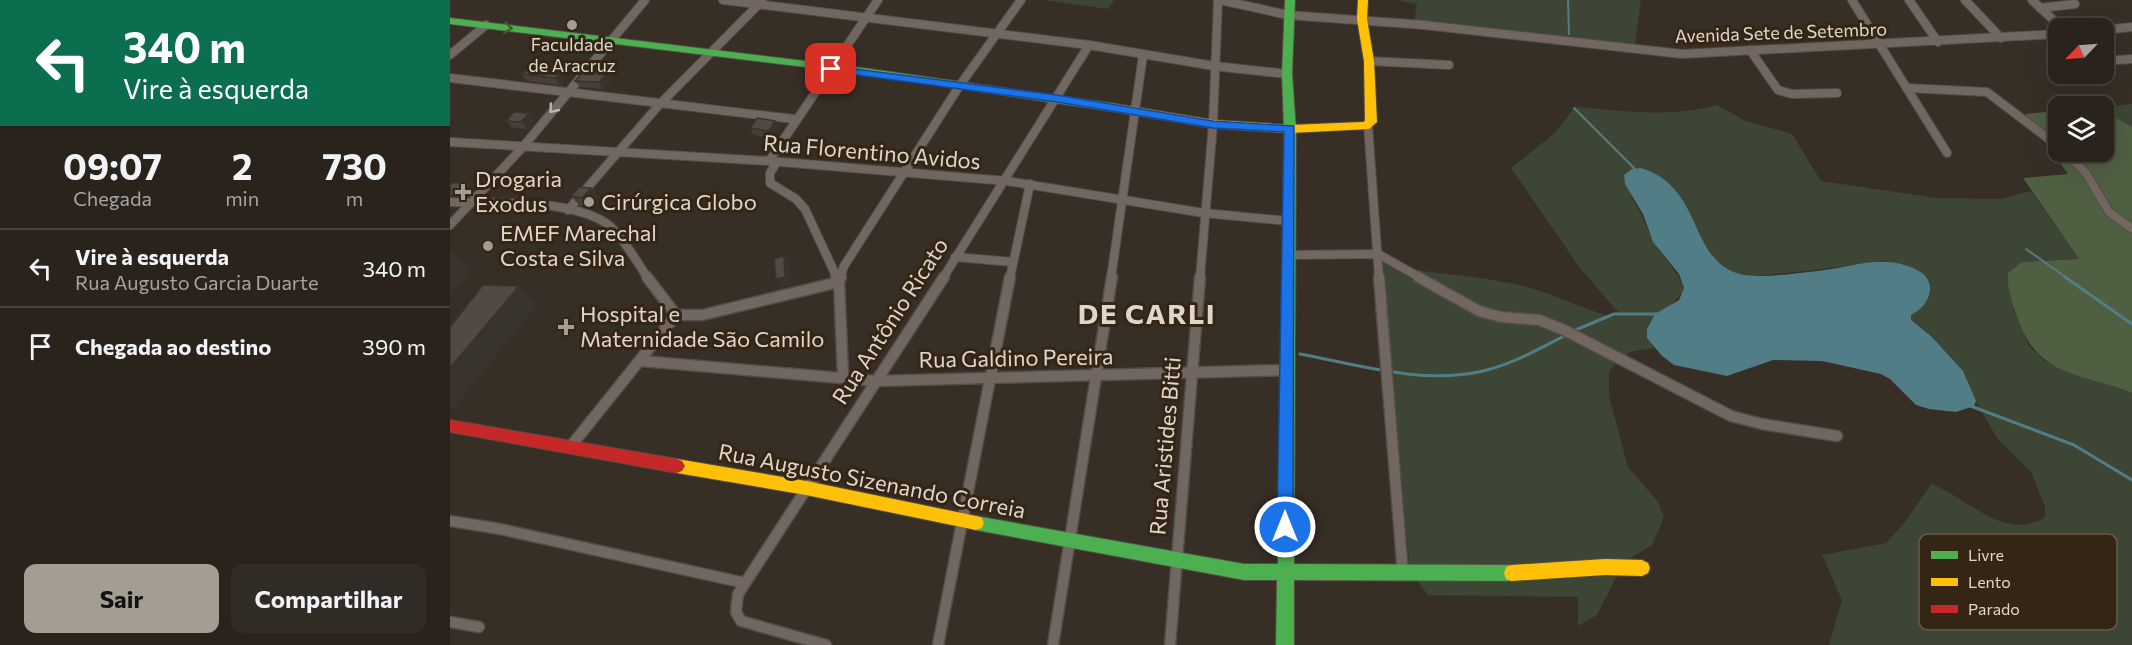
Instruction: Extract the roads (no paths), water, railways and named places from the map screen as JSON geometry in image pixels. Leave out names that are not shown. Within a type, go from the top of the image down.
[{"type":"street","points":[[450,225],[522,148],[645,0]]},
{"type":"street","points":[[723,0],[761,2],[1089,45],[1214,66],[1287,75]]},
{"type":"street","points":[[839,282],[805,209],[796,199],[770,183],[770,173],[773,161],[794,119],[878,0]]},
{"type":"street","points":[[843,376],[839,282],[844,266],[960,85],[999,34],[1021,0]]},
{"type":"street","name":"Avenida Sete de Setembro","points":[[1219,0],[1288,15],[1362,19],[1666,53],[1938,42],[2048,35]]},
{"type":"street","name":"Rua Aristides Bitti","points":[[1170,645],[1213,124],[1214,66],[1219,0]]},
{"type":"street","points":[[1285,645],[1290,129],[1287,75],[1290,0]]},
{"type":"street","points":[[450,21],[612,42],[713,51],[831,69],[1057,98],[1213,124],[1290,129],[1363,126],[1372,118],[1369,61],[1362,19],[1363,0]]},
{"type":"street","points":[[1852,0],[1947,153]]},
{"type":"street","points":[[1909,0],[1938,42]]},
{"type":"street","points":[[1965,0],[2001,38]]},
{"type":"street","points":[[2032,0],[2051,18]]},
{"type":"street","points":[[568,210],[659,105],[761,2]]},
{"type":"street","points":[[2040,8],[2075,4]]},
{"type":"street","points":[[450,56],[486,25]]},
{"type":"street","points":[[2114,29],[2132,27]]},
{"type":"street","points":[[2123,28],[2132,36]]},
{"type":"street","name":"Rua Antônio Ricato","points":[[826,645],[741,621],[736,612],[735,603],[806,488],[955,257],[1007,181],[1089,45]]},
{"type":"street","points":[[1750,50],[1778,90],[1792,94],[1837,93]]},
{"type":"street","points":[[1053,645],[1124,199],[1143,55]]},
{"type":"street","points":[[2114,60],[2132,59]]},
{"type":"street","points":[[1369,61],[1449,65]]},
{"type":"street","points":[[450,78],[566,94],[794,119]]},
{"type":"street","points":[[1906,88],[1987,92],[2048,138]]},
{"type":"street","points":[[1363,126],[1378,254],[1403,574]]},
{"type":"street","name":"Rua Florentino Avidos","points":[[450,142],[773,161],[1007,181],[1204,213],[1289,221]]},
{"type":"street","points":[[2076,162],[2086,173],[2109,212],[2131,228]]},
{"type":"street","points":[[938,645],[989,376],[1030,184]]},
{"type":"street","points":[[450,202],[568,210],[598,218],[608,224],[675,315]]},
{"type":"street","points":[[1289,255],[1378,254],[1479,310],[1501,317],[1539,320],[1564,330],[1731,416],[1762,424],[1837,436]]},
{"type":"street","points":[[955,257],[1013,262]]},
{"type":"street","points":[[675,315],[702,315],[839,282]]},
{"type":"street","points":[[571,446],[641,361],[675,315]]},
{"type":"street","name":"Rua Galdino Pereira","points":[[641,361],[708,369],[843,376],[876,381],[989,376],[1095,376],[1286,370]]},
{"type":"street","name":"Rua Augusto Sizenando Correia","points":[[450,426],[806,488],[1070,542],[1176,558],[1244,572],[1507,573],[1605,567],[1642,568]]},
{"type":"street","points":[[450,521],[500,529],[745,584]]},
{"type":"street","points":[[450,622],[479,627]]},
{"type":"water","points":[[1641,168],[1661,177],[1676,191],[1711,254],[1723,266],[1740,274],[1779,275],[1880,262],[1904,265],[1920,272],[1928,281],[1930,291],[1924,305],[1911,315],[1911,320],[1932,337],[1963,371],[1976,401],[1974,406],[1956,412],[1929,409],[1916,405],[1890,379],[1881,374],[1822,361],[1773,360],[1727,376],[1674,365],[1662,356],[1647,338],[1647,329],[1655,314],[1679,300],[1684,288],[1679,274],[1653,242],[1643,214],[1625,184],[1624,175],[1632,169]]},
{"type":"waterway","points":[[1568,0],[1569,34]]},
{"type":"waterway","points":[[1574,108],[1636,170]]},
{"type":"waterway","points":[[2026,249],[2067,278]]},
{"type":"waterway","points":[[2065,277],[2132,324]]},
{"type":"waterway","points":[[1573,331],[1614,314],[1659,314]]},
{"type":"waterway","points":[[1300,354],[1391,372],[1414,375],[1460,375],[1505,364],[1568,334]]},
{"type":"waterway","points":[[1968,405],[2074,445],[2132,480]]},
{"type":"place","name":"Faculdade de Aracruz","points":[[572,25]]},
{"type":"place","name":"Drogaria Exodus","points":[[463,192]]},
{"type":"place","name":"Cirúrgica Globo","points":[[589,202]]},
{"type":"place","name":"EMEF Marechal Costa e Silva","points":[[488,246]]},
{"type":"place","name":"Hospital e Maternidade São Camilo","points":[[566,327]]},
{"type":"district","name":"DE CARLI","points":[[1147,314]]}]
